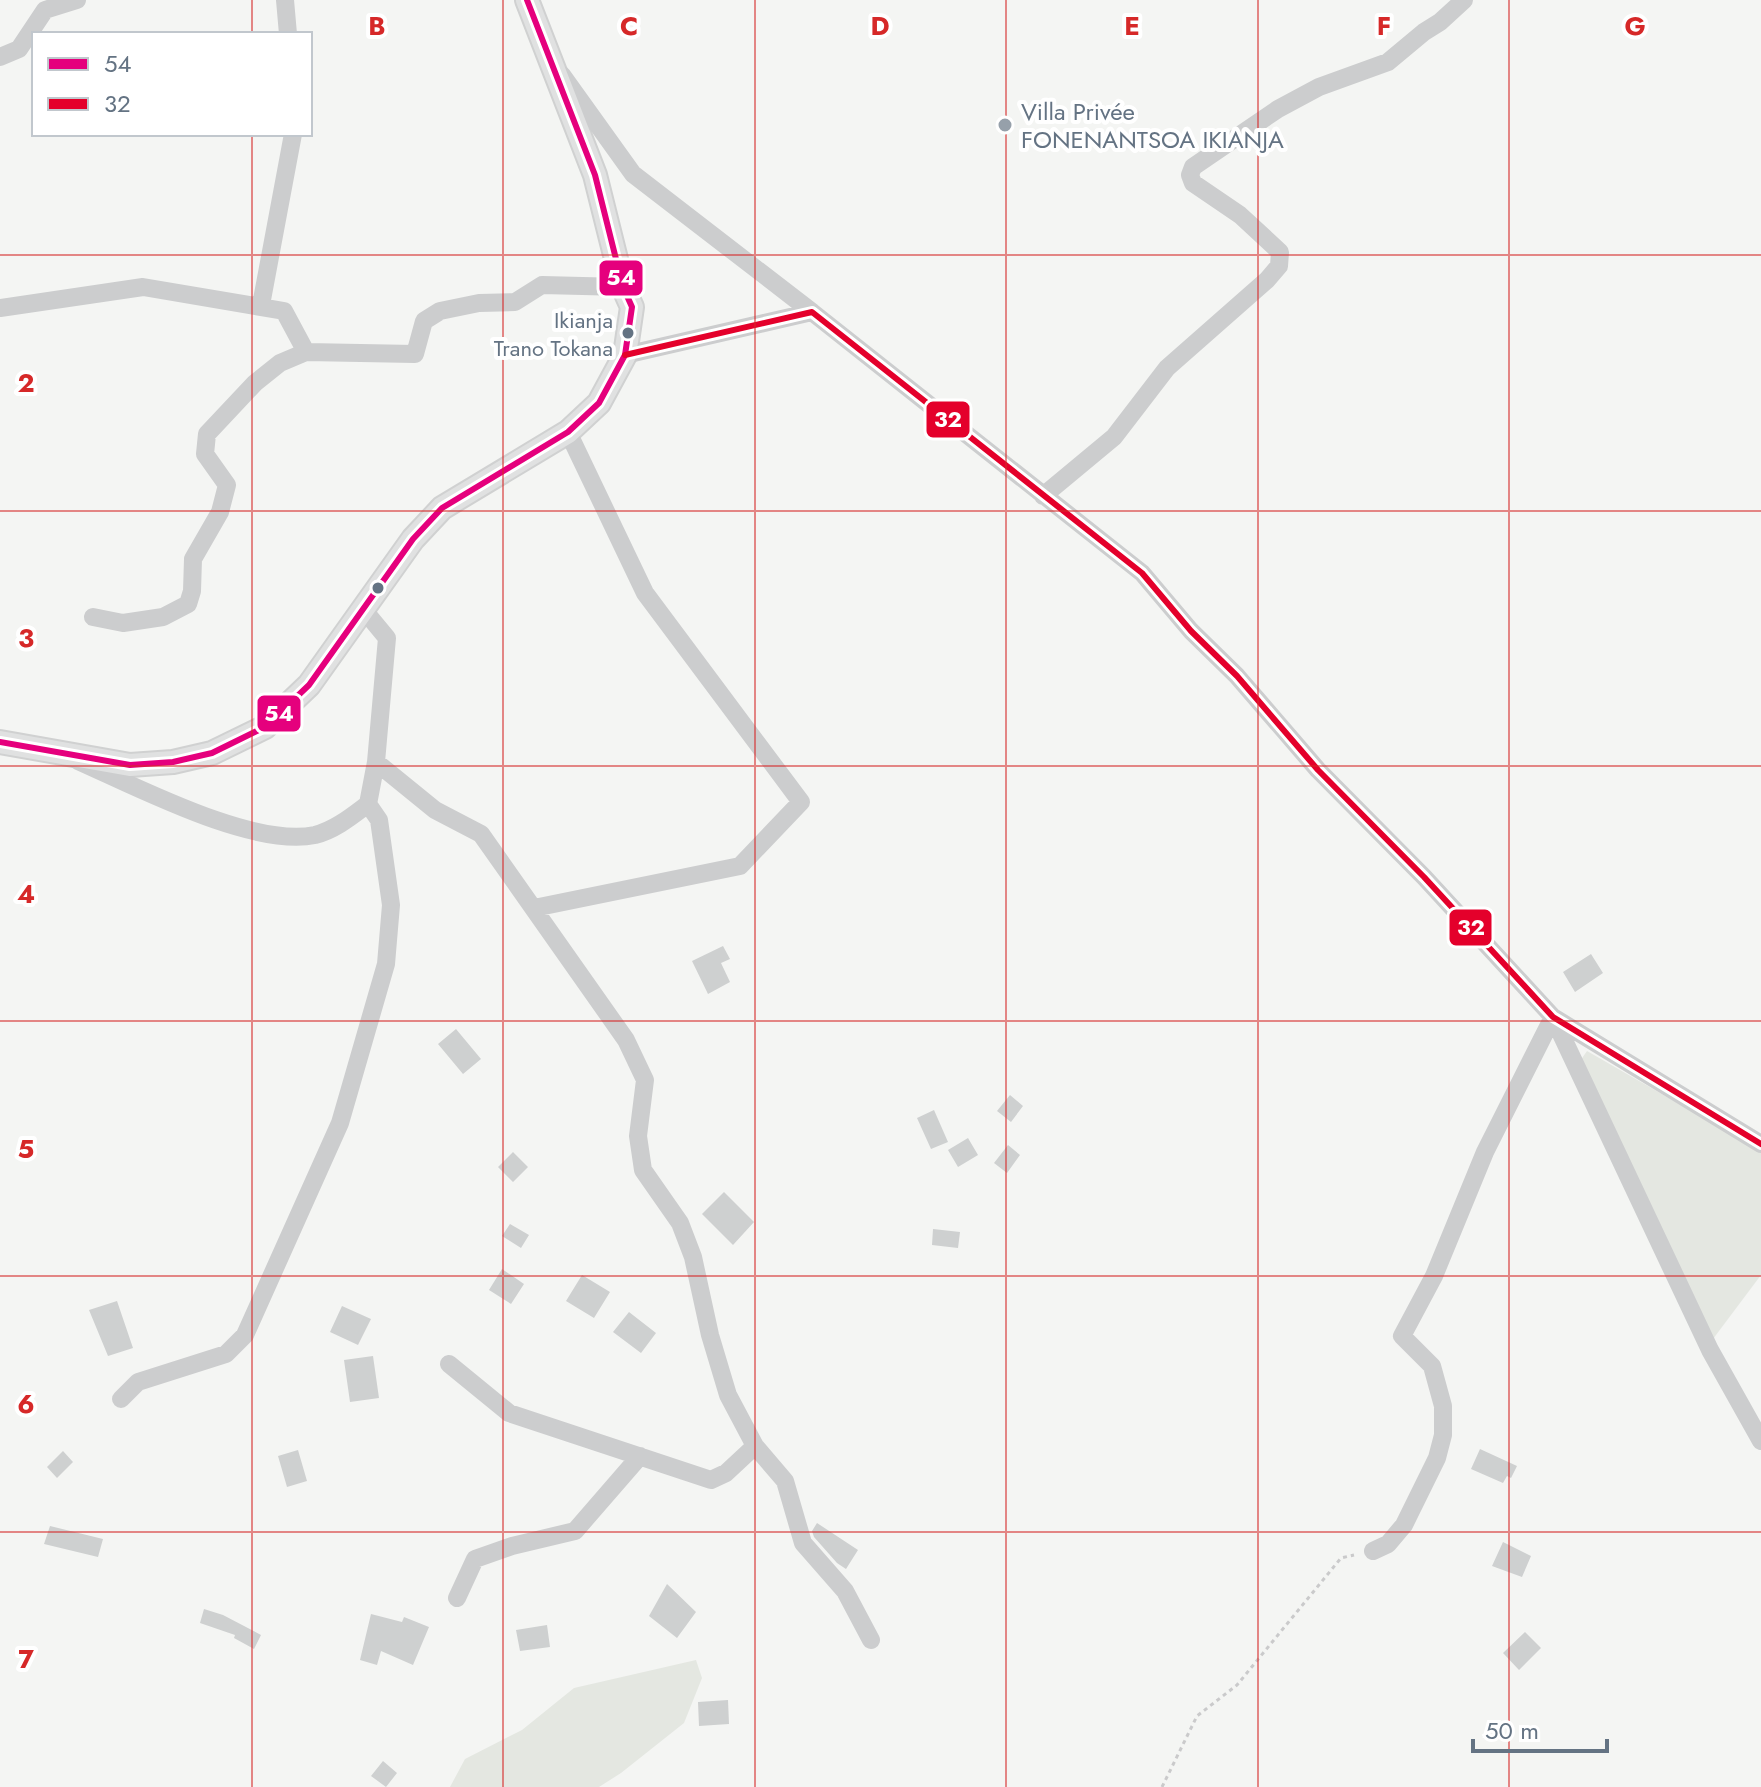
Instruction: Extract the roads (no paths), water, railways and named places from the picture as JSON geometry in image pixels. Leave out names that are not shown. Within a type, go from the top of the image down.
[{"type":"main road","points":[[0,742],[48,748],[130,765],[173,762],[212,753],[265,727],[309,685],[413,539],[442,508],[568,432],[599,403],[625,355],[632,307],[623,287],[595,175],[527,0]]},
{"type":"street","points":[[0,57],[19,49],[45,10],[77,0]]},
{"type":"street","points":[[285,0],[288,32]]},
{"type":"street","points":[[1043,496],[1114,437],[1167,368],[1279,266],[1280,252],[1240,215],[1193,183],[1190,175],[1193,167],[1278,109],[1319,87],[1388,62],[1464,0]]},
{"type":"street","points":[[550,60],[633,174],[1043,496],[1095,533],[1142,573],[1191,631],[1237,676],[1307,759],[1424,877],[1553,1017],[1761,1144]]},
{"type":"street","points":[[261,305],[293,136]]},
{"type":"street","points":[[93,617],[123,623],[163,617],[188,604],[192,591],[193,559],[220,512],[227,485],[205,454],[207,434],[255,383],[280,363],[306,352],[415,354],[424,321],[440,311],[479,303],[515,302],[542,285],[623,287]]},
{"type":"street","points":[[0,308],[143,287],[284,311],[306,352]]},
{"type":"street","points":[[625,355],[812,312]]},
{"type":"street","points":[[534,908],[740,866],[801,802],[645,593],[568,432]]},
{"type":"street","points":[[48,748],[232,826],[284,837],[317,834],[347,821],[368,804],[376,762],[387,638],[363,609]]},
{"type":"street","points":[[376,762],[435,810],[481,834],[626,1040],[645,1080],[638,1136],[643,1170],[680,1223],[693,1257],[710,1335],[728,1395],[755,1446],[785,1481],[803,1543],[845,1591],[871,1640]]},
{"type":"street","points":[[121,1399],[138,1382],[226,1354],[245,1335],[340,1123],[386,964],[391,905],[379,820],[368,804]]},
{"type":"street","points":[[1553,1017],[1710,1350],[1761,1441]]},
{"type":"street","points":[[1373,1551],[1388,1544],[1404,1525],[1437,1458],[1443,1435],[1443,1406],[1432,1366],[1402,1336],[1434,1276],[1485,1152],[1553,1017]]},
{"type":"street","points":[[449,1364],[509,1413],[711,1480],[726,1473],[755,1446]]},
{"type":"street","points":[[457,1598],[475,1559],[512,1546],[575,1531],[640,1456]]},
{"type":"place","name":"Villa Privée FONENANTSOA IKIANJA","points":[[1005,125]]},
{"type":"place","name":"Ikianja Trano Tokana","points":[[628,333]]}]
